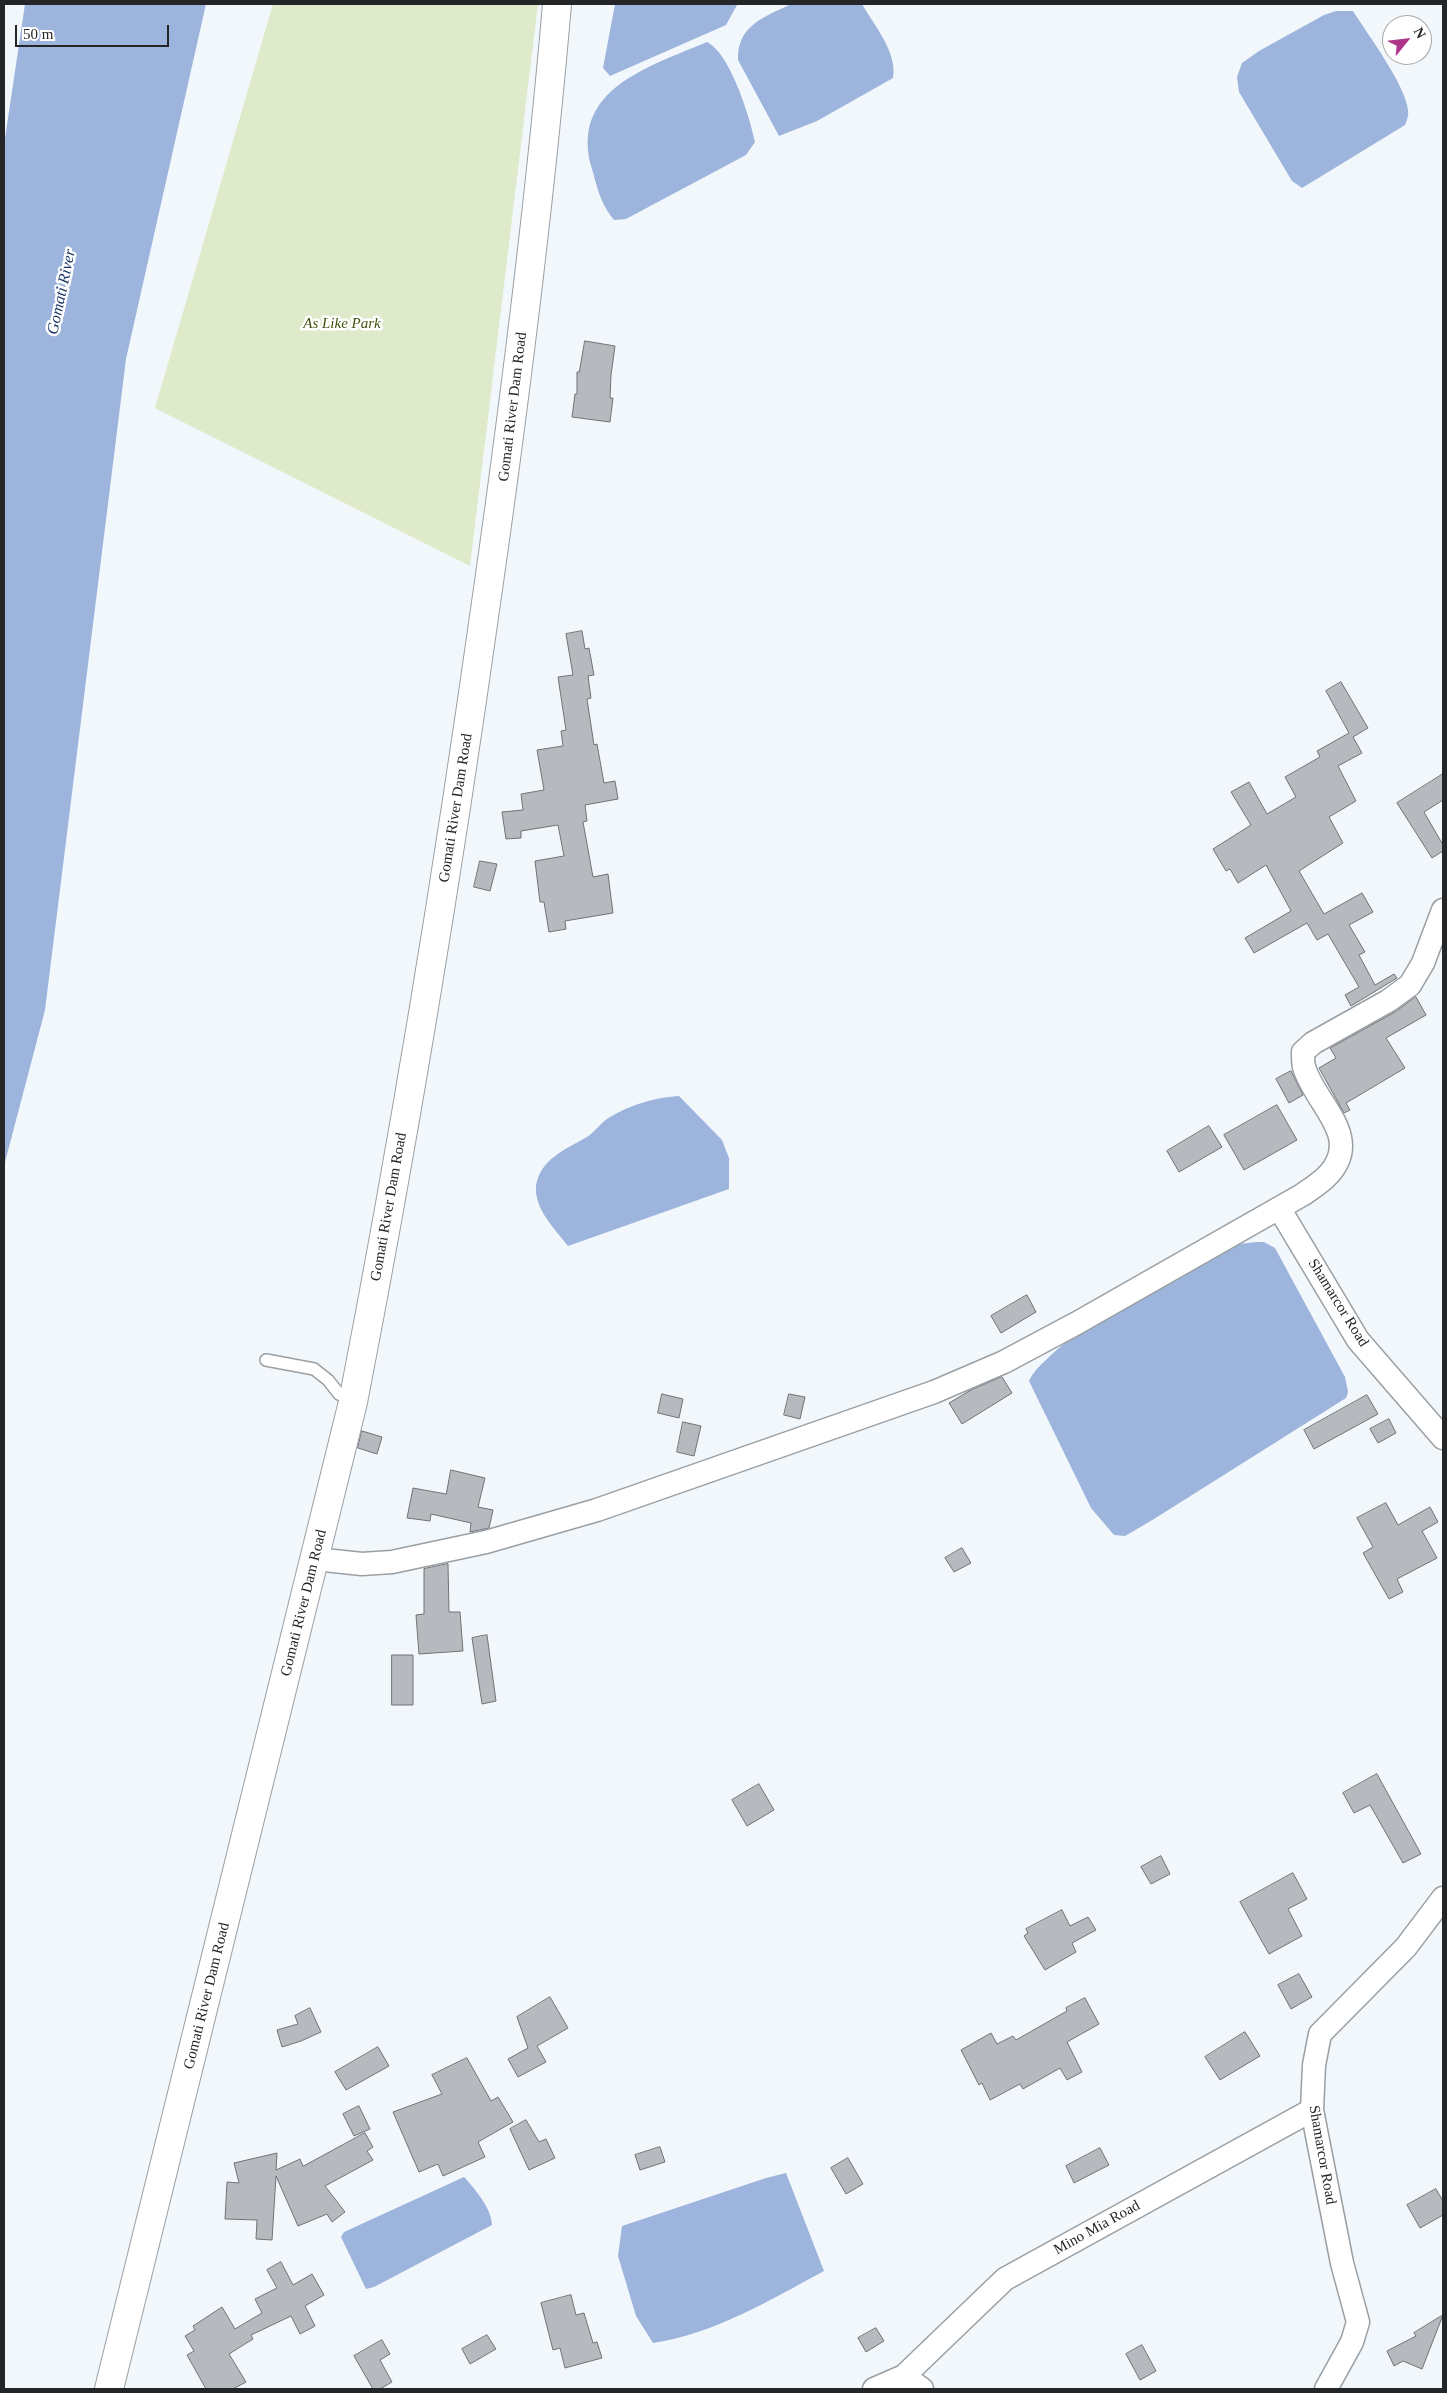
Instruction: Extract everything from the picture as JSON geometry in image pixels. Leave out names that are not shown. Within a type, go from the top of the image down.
[{"type":"main road","name":"Gomati River Dam Road","points":[[109,2389],[353,1402],[388,1220],[466,745],[504,488],[549,98],[556,4]]},
{"type":"street","points":[[315,1559],[362,1564],[392,1562],[486,1542],[597,1510],[934,1392],[1004,1362],[1077,1323],[1279,1208],[1328,1176],[1337,1165],[1342,1151],[1341,1137],[1304,1068],[1303,1052],[1314,1042],[1388,1000],[1410,985],[1423,963],[1443,910]]},
{"type":"street","name":"Shamarcor Road","points":[[1279,1208],[1358,1340],[1443,1438]]},
{"type":"street","name":"Shamarcor Road","points":[[1326,2389],[1352,2342],[1358,2322],[1342,2263],[1312,2110],[1314,2065],[1320,2034],[1406,1946],[1443,1898]]},
{"type":"street","name":"Mino Mia Road","points":[[874,2389],[904,2376],[1005,2279],[1312,2110]]},
{"type":"street","points":[[904,2376],[922,2389]]},
{"type":"lane","points":[[266,1360],[314,1369],[328,1380],[339,1394],[353,1402]]},
{"type":"green space","name":"As Like Park","points":[[273,4],[538,4],[470,566],[155,408]]},
{"type":"water","name":"Gomati River","points":[[25,4],[206,4],[126,359],[45,1010],[4,1166],[4,145]]},
{"type":"water","points":[[615,4],[737,5],[726,25],[610,76],[603,68]]},
{"type":"water","points":[[791,4],[862,4],[889,49],[894,69],[893,78],[817,121],[779,136],[738,60],[739,48],[747,30],[754,24]]},
{"type":"water","points":[[1336,11],[1353,11],[1382,56],[1382,65],[1388,65],[1400,87],[1405,99],[1408,116],[1405,125],[1302,188],[1292,181],[1239,92],[1237,77],[1242,63],[1259,51],[1324,15]]},
{"type":"water","points":[[707,42],[724,59],[731,72],[744,102],[755,142],[746,155],[626,219],[614,220],[602,201],[592,169],[588,142],[592,119],[603,100],[620,84],[662,61]]},
{"type":"water","points":[[679,1096],[722,1140],[729,1158],[729,1189],[568,1246],[546,1218],[538,1203],[536,1186],[538,1177],[548,1162],[587,1137],[607,1119],[618,1113],[652,1100]]},
{"type":"water","points":[[1264,1242],[1275,1248],[1345,1377],[1348,1392],[1346,1398],[1154,1519],[1125,1536],[1114,1535],[1091,1508],[1029,1381],[1036,1370],[1051,1355],[1117,1307],[1238,1244]]},
{"type":"water","points":[[786,2173],[824,2271],[720,2324],[676,2339],[653,2343],[636,2316],[618,2256],[622,2226]]},
{"type":"water","points":[[464,2177],[486,2206],[492,2225],[374,2287],[366,2289],[341,2237],[344,2232]]},
{"type":"building","points":[[585,341],[615,346],[611,375],[610,398],[613,398],[610,422],[572,417],[575,394],[577,394],[577,372],[579,372]]},
{"type":"building","points":[[582,631],[585,649],[589,648],[594,675],[588,676],[591,698],[587,699],[594,745],[597,744],[604,783],[615,781],[618,799],[585,805],[587,821],[583,822],[593,877],[608,874],[613,913],[565,921],[566,929],[549,932],[544,902],[540,902],[535,861],[564,856],[558,825],[521,831],[521,838],[506,839],[502,812],[523,810],[521,794],[544,790],[537,750],[563,746],[561,731],[566,730],[558,677],[573,675],[566,634]]},
{"type":"building","points":[[1341,682],[1368,728],[1353,737],[1362,753],[1338,766],[1356,801],[1329,817],[1343,843],[1299,871],[1324,914],[1362,893],[1373,912],[1349,925],[1365,952],[1359,955],[1375,985],[1394,974],[1397,978],[1351,1006],[1345,995],[1359,987],[1328,934],[1317,940],[1307,923],[1254,953],[1245,938],[1291,911],[1266,865],[1238,883],[1230,869],[1226,871],[1213,849],[1251,825],[1231,792],[1249,782],[1267,814],[1296,797],[1285,777],[1320,757],[1317,751],[1349,733],[1326,691]]},
{"type":"building","points":[[1443,774],[1443,800],[1424,812],[1443,845],[1443,851],[1432,858],[1397,803]]},
{"type":"building","points":[[480,861],[497,864],[490,891],[474,887]]},
{"type":"building","points":[[1416,997],[1426,1015],[1386,1038],[1405,1068],[1346,1103],[1350,1110],[1344,1113],[1319,1068],[1336,1058],[1330,1048],[1395,1012]]},
{"type":"building","points":[[1291,1071],[1303,1095],[1289,1103],[1276,1079]]},
{"type":"building","points":[[1277,1105],[1297,1140],[1244,1170],[1224,1135]]},
{"type":"building","points":[[1209,1126],[1222,1147],[1179,1172],[1167,1151]]},
{"type":"building","points":[[1027,1295],[1036,1312],[1001,1333],[991,1316]]},
{"type":"building","points":[[1002,1377],[1012,1393],[962,1424],[949,1403],[971,1390]]},
{"type":"building","points":[[662,1394],[683,1399],[679,1418],[658,1413]]},
{"type":"building","points":[[789,1394],[805,1397],[800,1419],[784,1415]]},
{"type":"building","points":[[1367,1395],[1378,1414],[1314,1449],[1304,1430]]},
{"type":"building","points":[[1389,1419],[1396,1433],[1378,1443],[1370,1429]]},
{"type":"building","points":[[683,1422],[701,1426],[694,1456],[677,1452]]},
{"type":"building","points":[[362,1431],[382,1437],[377,1454],[358,1448]]},
{"type":"building","points":[[451,1470],[485,1478],[478,1507],[493,1510],[489,1528],[470,1532],[471,1523],[431,1514],[430,1521],[407,1518],[413,1488],[446,1494]]},
{"type":"building","points":[[1386,1503],[1398,1525],[1430,1507],[1438,1522],[1422,1531],[1437,1558],[1397,1579],[1403,1592],[1389,1599],[1363,1553],[1373,1547],[1357,1518]]},
{"type":"building","points":[[962,1548],[971,1563],[954,1572],[945,1558]]},
{"type":"building","points":[[448,1564],[449,1612],[460,1612],[463,1651],[419,1654],[416,1615],[424,1614],[424,1569]]},
{"type":"building","points":[[487,1635],[496,1701],[482,1704],[472,1638]]},
{"type":"building","points":[[392,1655],[413,1655],[413,1705],[392,1705]]},
{"type":"building","points":[[1377,1774],[1421,1854],[1403,1863],[1370,1805],[1354,1813],[1343,1793]]},
{"type":"building","points":[[759,1784],[774,1810],[747,1826],[732,1800]]},
{"type":"building","points":[[1161,1856],[1170,1874],[1151,1884],[1141,1867]]},
{"type":"building","points":[[1293,1873],[1307,1899],[1288,1909],[1302,1936],[1269,1954],[1240,1902]]},
{"type":"building","points":[[1062,1910],[1070,1926],[1088,1917],[1096,1930],[1072,1943],[1076,1952],[1045,1970],[1024,1936],[1028,1933],[1026,1929]]},
{"type":"building","points":[[1299,1974],[1312,1997],[1291,2009],[1278,1985]]},
{"type":"building","points":[[550,1997],[568,2028],[537,2046],[546,2062],[518,2077],[508,2059],[528,2048],[517,2017]]},
{"type":"building","points":[[1085,1998],[1099,2024],[1067,2042],[1082,2072],[1067,2080],[1060,2068],[1023,2089],[1020,2084],[990,2100],[982,2083],[979,2085],[961,2050],[991,2033],[997,2044],[1013,2036],[1016,2040],[1067,2011],[1066,2008]]},
{"type":"building","points":[[310,2008],[321,2032],[282,2047],[277,2030],[298,2024],[295,2016]]},
{"type":"building","points":[[1245,2032],[1260,2056],[1220,2080],[1205,2057]]},
{"type":"building","points":[[378,2047],[389,2066],[346,2090],[335,2072]]},
{"type":"building","points":[[467,2058],[491,2101],[498,2097],[513,2122],[478,2142],[485,2157],[443,2176],[438,2164],[419,2172],[393,2112],[442,2094],[432,2075]]},
{"type":"building","points":[[359,2106],[370,2129],[354,2136],[343,2114]]},
{"type":"building","points":[[526,2120],[539,2142],[546,2139],[555,2158],[529,2170],[510,2129]]},
{"type":"building","points":[[365,2133],[373,2147],[367,2151],[373,2160],[325,2186],[345,2212],[332,2222],[327,2214],[298,2226],[276,2176],[272,2240],[256,2239],[257,2220],[225,2219],[227,2182],[239,2183],[234,2163],[277,2153],[276,2170],[300,2159],[303,2166]]},
{"type":"building","points":[[660,2147],[665,2162],[640,2170],[635,2155]]},
{"type":"building","points":[[1100,2148],[1109,2165],[1074,2183],[1066,2166]]},
{"type":"building","points":[[848,2158],[863,2184],[846,2194],[831,2168]]},
{"type":"building","points":[[1436,2189],[1443,2201],[1443,2215],[1420,2228],[1407,2205]]},
{"type":"building","points":[[281,2262],[293,2285],[312,2274],[324,2295],[305,2306],[315,2326],[300,2334],[291,2316],[251,2335],[253,2339],[229,2354],[246,2382],[233,2389],[206,2389],[187,2355],[194,2351],[185,2336],[195,2330],[193,2326],[222,2307],[235,2329],[262,2313],[255,2299],[277,2288],[267,2270]]},
{"type":"building","points":[[571,2295],[576,2315],[584,2313],[593,2343],[597,2342],[602,2358],[565,2368],[560,2348],[553,2350],[541,2303]]},
{"type":"building","points":[[1443,2315],[1422,2369],[1403,2361],[1394,2366],[1387,2351],[1416,2336],[1414,2333]]},
{"type":"building","points":[[876,2328],[884,2341],[866,2352],[858,2338]]},
{"type":"building","points":[[487,2335],[496,2349],[470,2364],[462,2349]]},
{"type":"building","points":[[382,2340],[390,2354],[380,2360],[392,2382],[380,2389],[373,2389],[354,2356]]},
{"type":"building","points":[[1142,2345],[1156,2371],[1140,2380],[1126,2354]]}]
